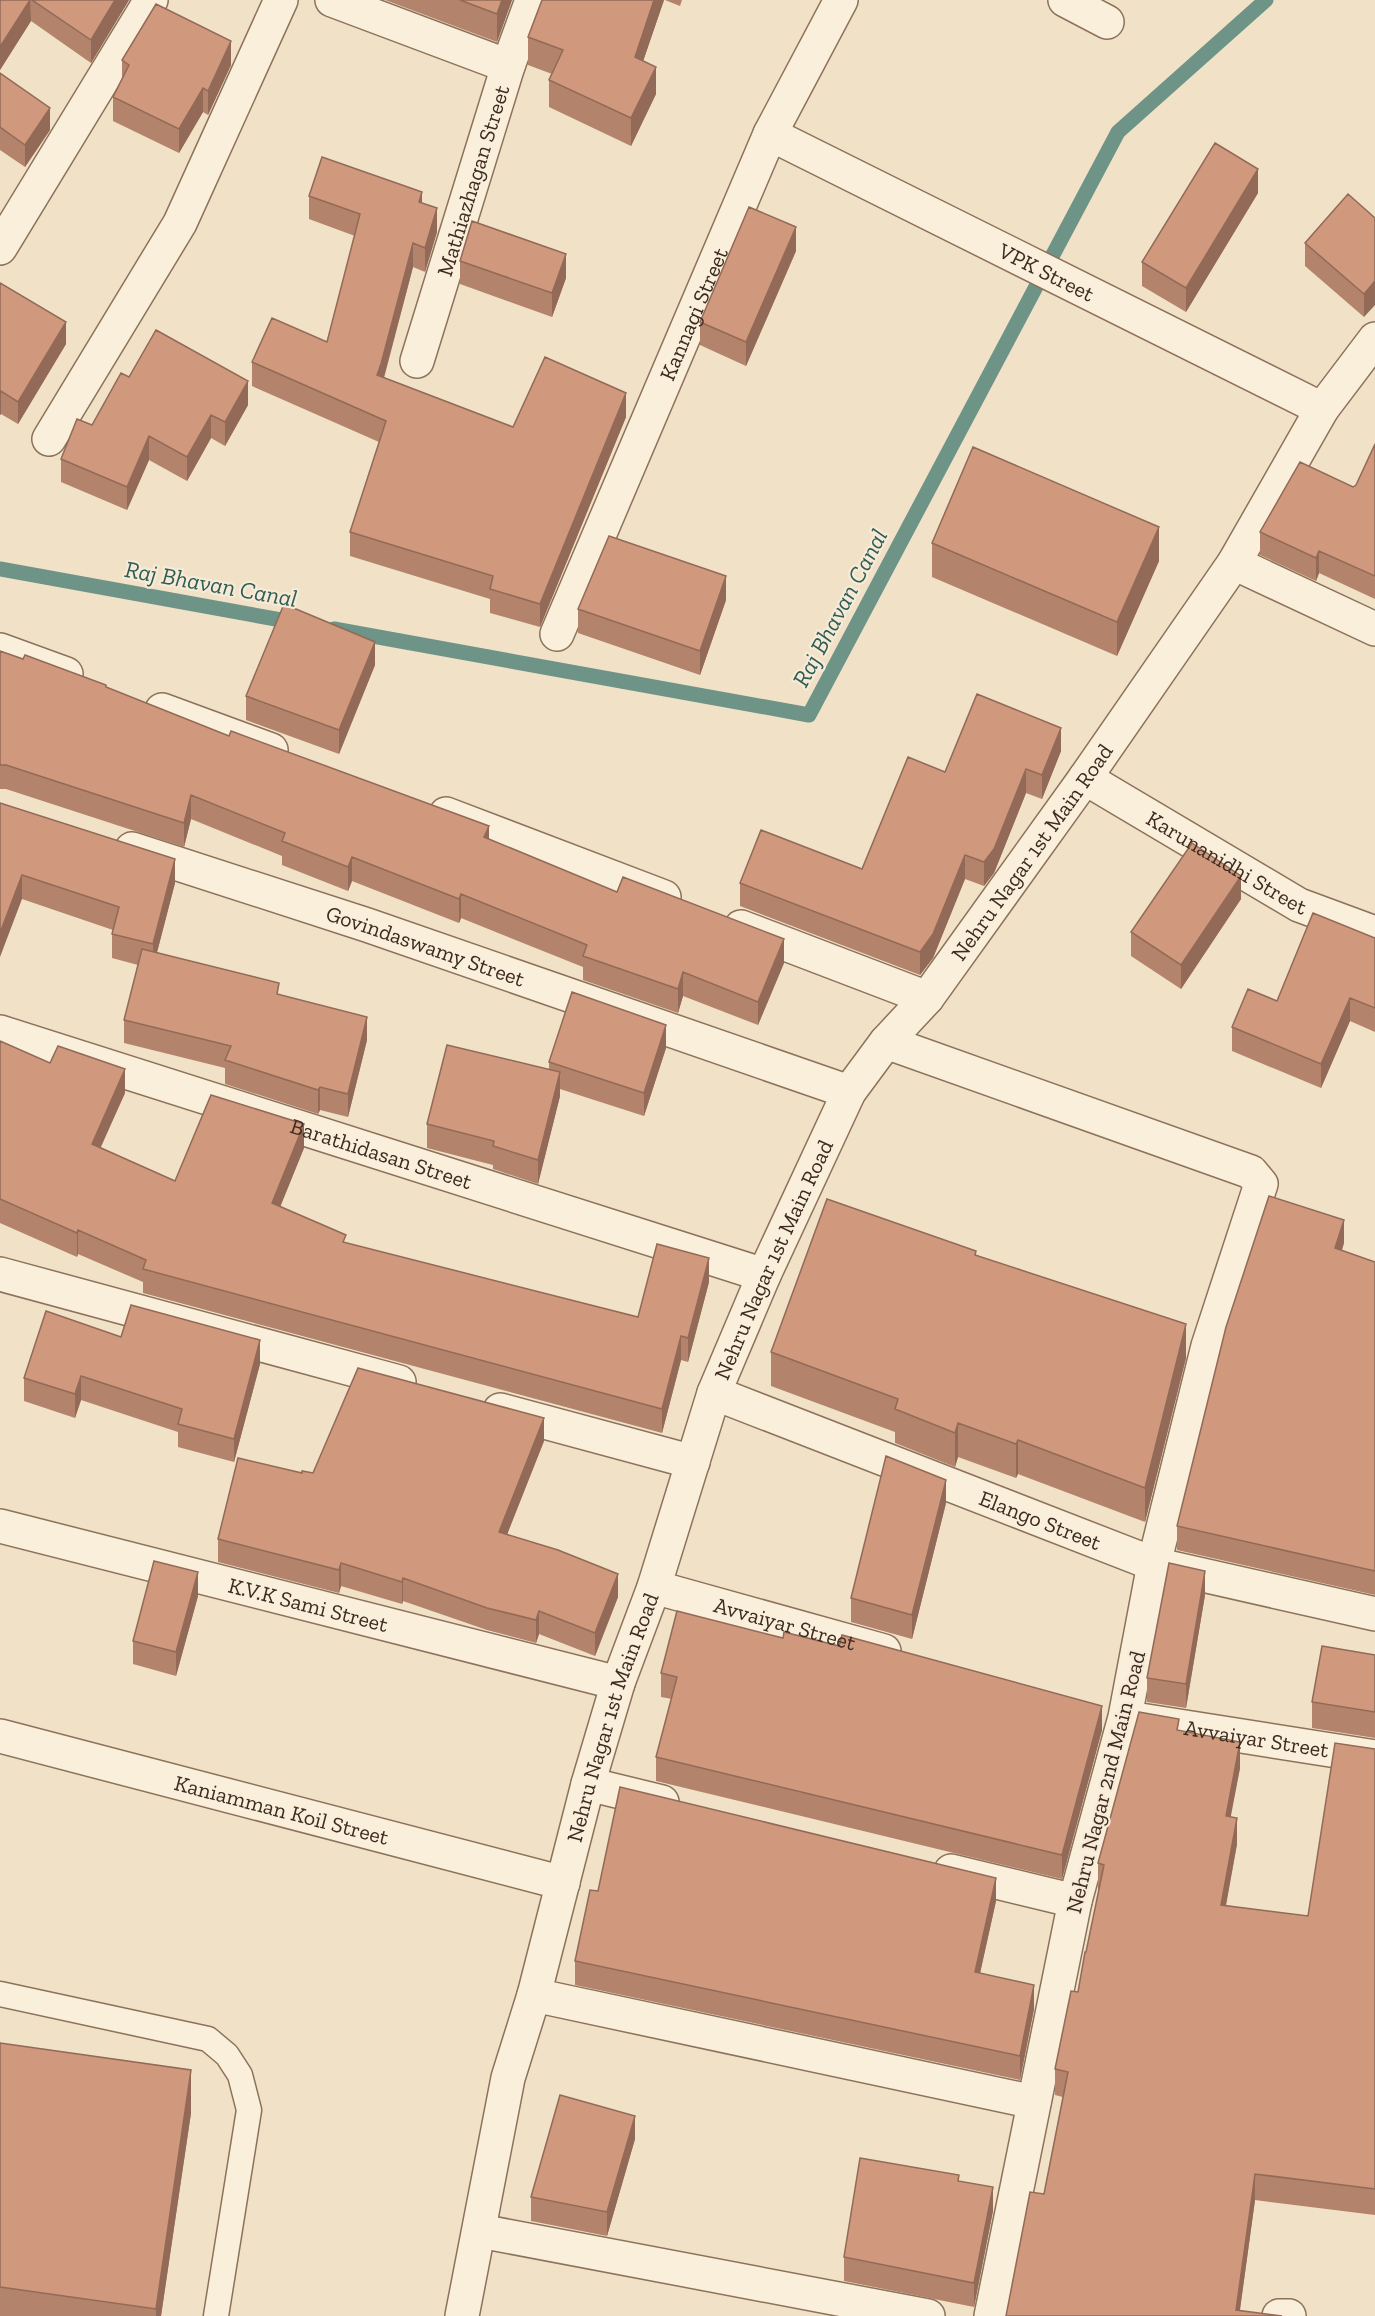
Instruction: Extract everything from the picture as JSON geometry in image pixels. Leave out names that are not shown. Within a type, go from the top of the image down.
[{"type":"street","points":[[0,248],[151,0]]},
{"type":"street","points":[[49,439],[180,223],[281,0]]},
{"type":"street","points":[[332,0],[508,66]]},
{"type":"street","name":"Mathiazhagan Street","points":[[417,361],[508,66],[532,0]]},
{"type":"street","name":"Kannagi Street","points":[[557,634],[770,134],[842,0]]},
{"type":"street","points":[[1065,0],[1107,22]]},
{"type":"street","name":"VPK Street","points":[[770,134],[1322,409]]},
{"type":"street","name":"Nehru Nagar 1st Main Road","points":[[462,2316],[508,2078],[534,1995],[588,1784],[618,1683],[654,1587],[714,1393],[797,1203],[849,1092],[886,1042],[927,998],[1085,778],[1234,563],[1322,409],[1375,339]]},
{"type":"street","points":[[1234,563],[1375,629]]},
{"type":"street","points":[[0,650],[97,686]]},
{"type":"street","points":[[129,698],[303,762]]},
{"type":"street","name":"Karunanidhi Street","points":[[1085,778],[1299,905],[1375,933]]},
{"type":"street","points":[[423,806],[686,906]]},
{"type":"street","name":"Govindaswamy Street","points":[[100,839],[367,925],[849,1092]]},
{"type":"street","points":[[719,918],[927,998]]},
{"type":"street","name":"Barathidasan Street","points":[[0,1032],[764,1275]]},
{"type":"street","name":"Nehru Nagar 2nd Main Road","points":[[886,1042],[1251,1172],[1261,1184],[1208,1346],[1154,1564],[1113,1714],[991,2316]]},
{"type":"street","points":[[797,1203],[830,1215]]},
{"type":"street","points":[[0,1274],[427,1390]]},
{"type":"street","points":[[1175,1334],[1208,1346]]},
{"type":"street","name":"Elango Street","points":[[714,1393],[1154,1564],[1375,1614]]},
{"type":"street","points":[[473,1403],[693,1462]]},
{"type":"street","name":"K.V.K Sami Street","points":[[0,1526],[618,1683]]},
{"type":"street","name":"Avvaiyar Street","points":[[654,1587],[918,1660]]},
{"type":"street","name":"Avvaiyar Street","points":[[1113,1714],[1375,1757]]},
{"type":"street","name":"Kaniamman Koil Street","points":[[0,1736],[563,1882]]},
{"type":"street","points":[[588,1784],[692,1809]]},
{"type":"street","points":[[924,1865],[1075,1901]]},
{"type":"street","points":[[534,1995],[1034,2102]]},
{"type":"street","points":[[480,2231],[928,2316]]},
{"type":"street","points":[[1279,2316],[1288,2316]]},
{"type":"lane","points":[[0,1994],[208,2039],[227,2055],[240,2075],[249,2110],[216,2316]]},
{"type":"building","points":[[0,0],[30,0],[0,47]]},
{"type":"building","points":[[32,0],[115,0],[91,40]]},
{"type":"building","points":[[460,0],[502,0],[497,14]]},
{"type":"building","points":[[542,0],[654,0],[635,57],[656,67],[631,118],[549,80],[563,50],[528,37]]},
{"type":"building","points":[[156,4],[231,41],[208,91],[203,88],[179,129],[113,97],[129,65],[122,60]]},
{"type":"building","points":[[0,73],[50,108],[25,145],[0,127]]},
{"type":"building","points":[[1215,143],[1258,169],[1186,288],[1142,262]]},
{"type":"building","points":[[322,157],[422,192],[419,202],[437,208],[425,248],[413,243],[377,375],[513,427],[545,357],[626,393],[540,604],[490,589],[493,576],[350,532],[386,421],[252,362],[272,318],[327,342],[360,214],[309,196]]},
{"type":"building","points":[[1348,194],[1375,218],[1375,281],[1364,294],[1305,243]]},
{"type":"building","points":[[749,207],[796,227],[746,342],[700,322]]},
{"type":"building","points":[[472,221],[566,254],[552,293],[460,261]]},
{"type":"building","points":[[0,283],[66,322],[18,402],[1,391],[0,393]]},
{"type":"building","points":[[156,330],[248,381],[225,422],[211,415],[187,457],[149,436],[127,487],[61,459],[77,419],[92,425],[121,373],[129,377]]},
{"type":"building","points":[[1375,444],[1375,576],[1319,551],[1316,558],[1260,532],[1300,462],[1353,487]]},
{"type":"building","points":[[973,447],[1159,527],[1117,622],[932,543]]},
{"type":"building","points":[[609,536],[726,576],[700,651],[578,609]]},
{"type":"building","points":[[284,604],[375,642],[339,730],[246,696]]},
{"type":"building","points":[[0,651],[23,659],[25,655],[106,685],[106,687],[229,736],[231,731],[489,826],[484,837],[617,892],[623,877],[784,939],[758,1002],[683,972],[678,989],[583,956],[587,945],[461,894],[459,899],[352,857],[348,867],[282,841],[285,833],[191,795],[184,823],[6,765],[0,765]]},
{"type":"building","points":[[977,694],[1061,728],[1042,775],[1026,769],[994,849],[984,862],[965,855],[933,934],[920,952],[740,883],[761,830],[862,869],[908,757],[945,772]]},
{"type":"building","points":[[0,803],[175,859],[153,944],[112,934],[119,907],[22,875],[0,933]]},
{"type":"building","points":[[1192,843],[1241,876],[1181,965],[1131,932]]},
{"type":"building","points":[[1313,913],[1375,938],[1375,1008],[1350,998],[1321,1064],[1232,1027],[1248,989],[1277,1001]]},
{"type":"building","points":[[142,949],[279,983],[277,994],[367,1017],[348,1094],[320,1087],[318,1090],[225,1060],[231,1046],[124,1020]]},
{"type":"building","points":[[572,992],[666,1025],[644,1093],[549,1062]]},
{"type":"building","points":[[0,1041],[50,1063],[58,1046],[125,1069],[92,1144],[175,1181],[211,1095],[304,1124],[272,1203],[346,1235],[343,1242],[638,1317],[657,1244],[709,1258],[688,1338],[681,1336],[662,1409],[143,1269],[146,1260],[0,1199]]},
{"type":"building","points":[[447,1045],[560,1072],[538,1160],[493,1146],[494,1141],[427,1124]]},
{"type":"building","points":[[1269,1196],[1344,1220],[1335,1248],[1375,1262],[1375,1571],[1177,1526],[1226,1327]]},
{"type":"building","points":[[827,1199],[976,1251],[975,1255],[1186,1324],[1145,1488],[1018,1440],[1016,1444],[958,1423],[955,1433],[895,1409],[898,1399],[771,1352]]},
{"type":"building","points":[[131,1305],[260,1340],[234,1439],[178,1424],[182,1409],[81,1376],[75,1394],[24,1378],[46,1311],[121,1337]]},
{"type":"building","points":[[358,1368],[544,1418],[499,1532],[558,1550],[618,1574],[595,1633],[539,1611],[536,1620],[487,1608],[403,1578],[402,1582],[341,1563],[339,1570],[218,1539],[238,1458],[302,1473],[302,1471],[313,1473]]},
{"type":"building","points":[[886,1456],[946,1480],[912,1615],[851,1598]]},
{"type":"building","points":[[154,1561],[198,1572],[176,1652],[133,1641]]},
{"type":"building","points":[[1169,1563],[1205,1571],[1186,1684],[1147,1678]]},
{"type":"building","points":[[677,1611],[783,1638],[784,1632],[839,1646],[842,1635],[1102,1706],[1062,1855],[656,1757],[677,1677],[661,1673]]},
{"type":"building","points":[[1322,1646],[1375,1655],[1375,1712],[1312,1702]]},
{"type":"building","points":[[1139,1712],[1179,1719],[1177,1730],[1240,1742],[1226,1816],[1237,1818],[1221,1905],[1308,1916],[1335,1743],[1375,1749],[1375,2189],[1255,2174],[1236,2310],[1282,2316],[1006,2316],[1030,2192],[1044,2194],[1068,2072],[1055,2069],[1071,1991],[1078,1992],[1104,1865],[1098,1863]]},
{"type":"building","points":[[620,1787],[996,1878],[975,1972],[1034,1985],[1020,2056],[575,1961],[590,1890],[598,1891]]},
{"type":"building","points":[[0,2043],[191,2070],[156,2309],[0,2287]]},
{"type":"building","points":[[560,2095],[635,2116],[607,2212],[531,2197]]},
{"type":"building","points":[[860,2158],[959,2175],[958,2181],[993,2187],[974,2283],[844,2257]]},
{"type":"waterway","name":"Raj Bhavan Canal","points":[[334,629],[809,715],[1118,132],[1266,0]]},
{"type":"waterway","name":"Raj Bhavan Canal","points":[[0,569],[298,623]]}]
